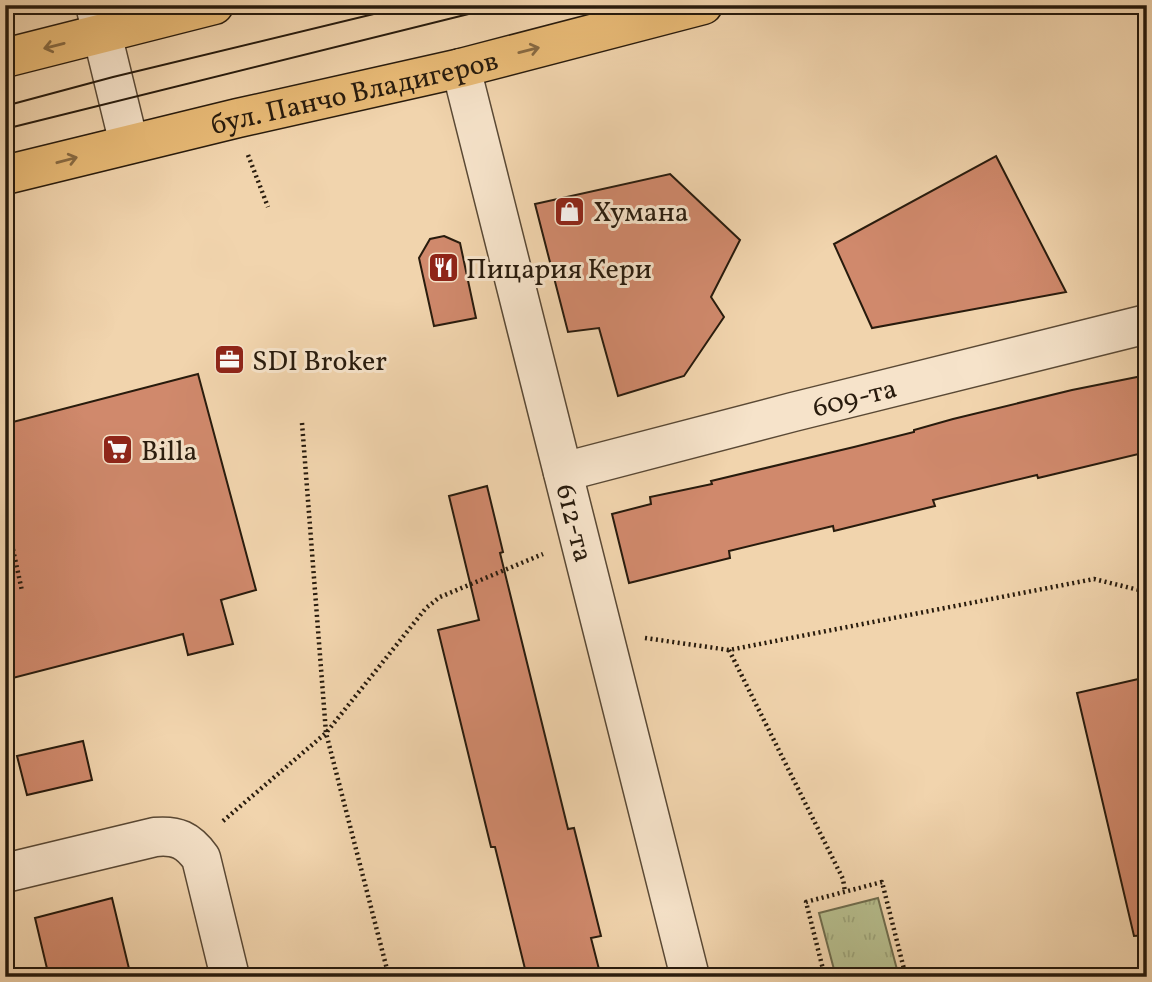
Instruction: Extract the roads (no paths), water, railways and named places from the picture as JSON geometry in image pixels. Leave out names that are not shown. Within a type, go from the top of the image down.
[{"type":"main road","points":[[5,58],[98,20],[214,5]]},
{"type":"main road","name":"бул. Панчо Владигеров","points":[[5,175],[461,68],[703,5]]},
{"type":"street","points":[[98,20],[129,144]]},
{"type":"street","name":"612-та","points":[[461,68],[690,977]]},
{"type":"street","name":"609-та","points":[[563,472],[1147,324]]},
{"type":"street","points":[[5,873],[155,837],[168,836],[187,844],[201,858],[230,977]]},
{"type":"tram line","points":[[5,106],[411,5]]},
{"type":"tram line","points":[[5,129],[505,5]]},
{"type":"place","name":"Хумана","points":[[570,211]]},
{"type":"place","name":"Пицария Кери","points":[[443,268]]},
{"type":"place","name":"SDI Broker","points":[[229,360]]},
{"type":"place","name":"Billa","points":[[118,450]]}]
